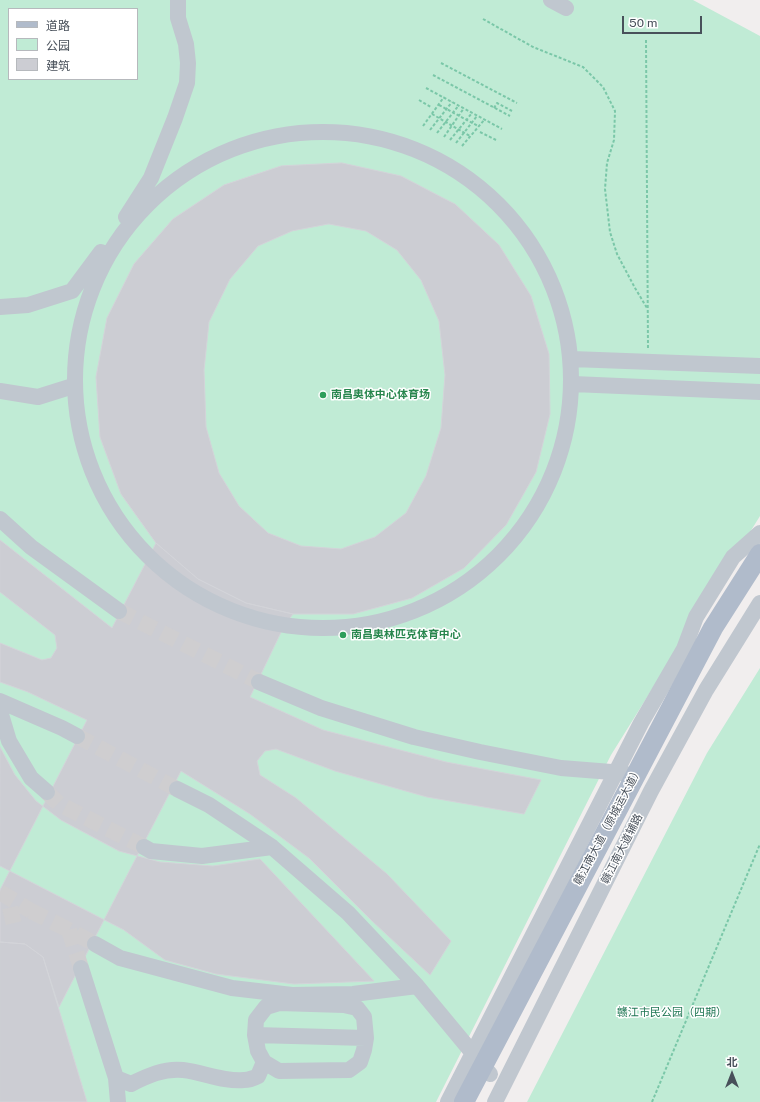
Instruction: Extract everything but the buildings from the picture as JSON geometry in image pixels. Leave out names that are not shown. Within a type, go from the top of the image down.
[{"type":"main road","name":"赣江南大道（原城运大道）","points":[[639,778],[713,628],[760,554]]},
{"type":"main road","name":"赣江南大道（原城运大道）","points":[[464,1102],[482,1064],[639,778],[720,637],[760,574]]},
{"type":"main road","name":"赣江南大道（原城运大道）","points":[[476,1102],[482,1064]]},
{"type":"street","points":[[0,307],[28,305],[72,291],[116,231],[151,178],[187,84],[188,62],[186,44],[178,18],[178,0]]},
{"type":"street","points":[[551,0],[566,8]]},
{"type":"street","points":[[309,132],[373,136],[434,157],[487,192],[530,240],[558,297],[572,359],[573,384],[567,436],[549,487],[521,532],[490,565],[484,571],[440,600],[391,620],[338,629],[284,626],[210,603],[147,558],[108,507],[82,449],[73,386],[80,322],[96,278],[102,263],[140,211],[188,170],[246,143],[309,132]]},
{"type":"street","points":[[572,359],[760,366]]},
{"type":"street","points":[[573,384],[760,392]]},
{"type":"street","points":[[0,390],[38,397],[73,386]]},
{"type":"street","points":[[0,520],[31,547],[119,611]]},
{"type":"street","points":[[448,1102],[482,1064],[615,773],[641,723],[684,649],[696,617],[734,557],[760,533]]},
{"type":"street","name":"赣江南大道辅路","points":[[495,1102],[651,791],[706,690],[760,602]]},
{"type":"street","points":[[259,682],[321,708],[414,737],[561,768],[628,774],[639,778]]},
{"type":"street","points":[[0,701],[77,736]]},
{"type":"street","points":[[0,711],[9,741],[31,778],[47,792]]},
{"type":"street","points":[[177,789],[208,806],[272,847],[348,913],[417,986],[482,1064]]},
{"type":"street","points":[[144,847],[151,851],[202,856],[272,847]]},
{"type":"street","points":[[95,944],[120,958],[224,986],[291,999],[348,1000],[417,986]]},
{"type":"street","points":[[81,968],[116,1078],[118,1102]]},
{"type":"street","points":[[291,999],[266,1007],[256,1020],[255,1035],[258,1051],[264,1062],[279,1072],[349,1070],[360,1062],[366,1038],[364,1017],[348,1000]]},
{"type":"street","points":[[255,1035],[366,1038]]},
{"type":"street","points":[[116,1078],[131,1084],[145,1076],[163,1071],[182,1070],[232,1080],[246,1080],[258,1076],[264,1062]]},
{"type":"path","points":[[483,19],[533,47],[583,67],[603,87],[615,111],[614,140],[607,163],[605,188],[610,232],[618,254],[647,308]]},
{"type":"path","points":[[646,40],[648,362]]},
{"type":"path","points":[[440,63],[517,103]]},
{"type":"path","points":[[434,75],[510,116]]},
{"type":"path","points":[[426,88],[502,129]]},
{"type":"path","points":[[423,126],[444,98]]},
{"type":"path","points":[[419,100],[431,107]]},
{"type":"path","points":[[430,130],[452,102]]},
{"type":"path","points":[[494,108],[497,103],[512,111]]},
{"type":"path","points":[[439,105],[478,126]]},
{"type":"path","points":[[437,133],[459,106]]},
{"type":"path","points":[[444,137],[464,108]]},
{"type":"path","points":[[450,140],[472,113]]},
{"type":"path","points":[[432,114],[470,136]]},
{"type":"path","points":[[456,143],[478,116]]},
{"type":"path","points":[[462,146],[484,120]]},
{"type":"path","points":[[480,132],[496,140]]},
{"type":"path","points":[[652,1102],[760,844]]},
{"type":"green space","name":"南昌奥林匹克体育中心","points":[[0,0],[693,0],[760,36],[760,516],[611,755],[436,1102],[0,1102]]},
{"type":"green space","name":"赣江市民公园（四期）","points":[[760,668],[760,1102],[527,1102],[707,753]]},
{"type":"tunnel","points":[[119,611],[259,682]]},
{"type":"tunnel","points":[[77,736],[177,789]]},
{"type":"tunnel","points":[[47,792],[59,804],[144,847]]},
{"type":"tunnel","points":[[0,892],[31,911],[0,918]]},
{"type":"tunnel","points":[[31,911],[69,930]]},
{"type":"tunnel","points":[[81,968],[69,930],[95,944]]},
{"type":"place","name":"南昌奥体中心体育场","points":[[323,395]]},
{"type":"place","name":"南昌奥林匹克体育中心","points":[[343,635]]}]
